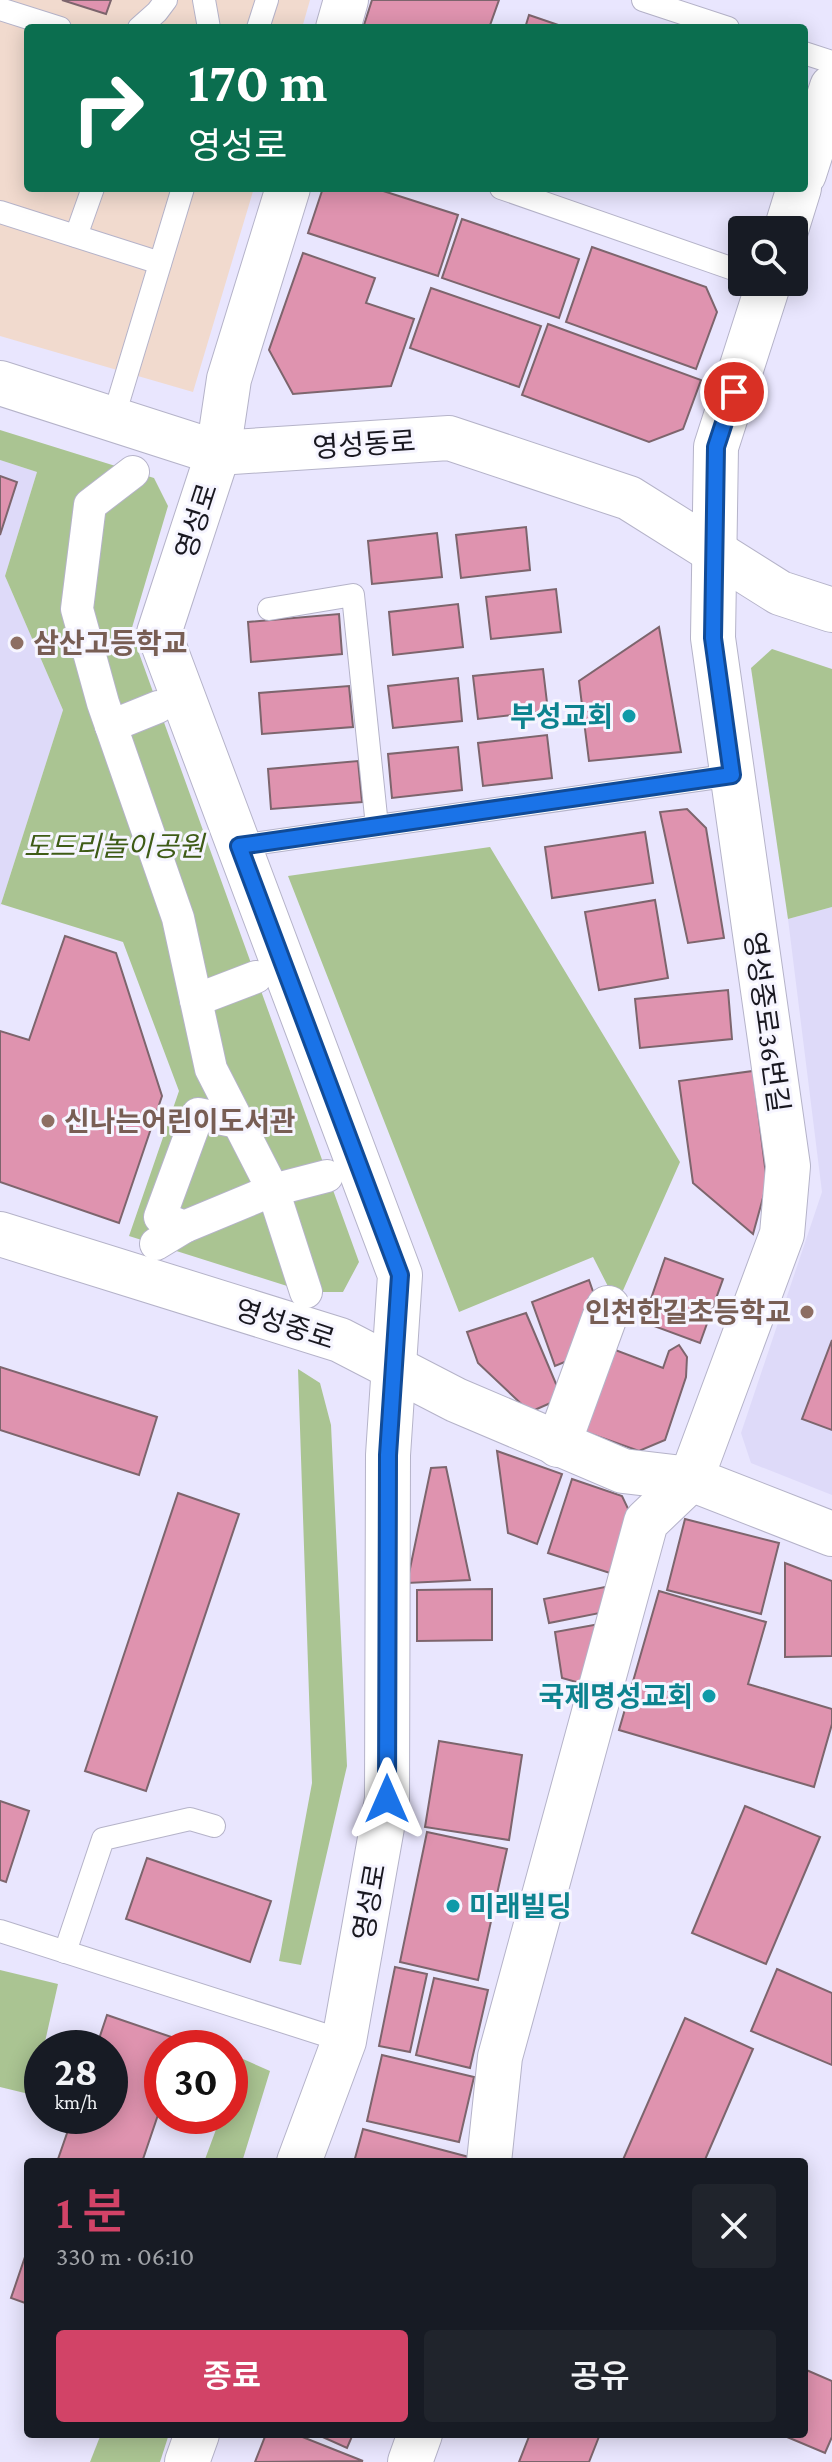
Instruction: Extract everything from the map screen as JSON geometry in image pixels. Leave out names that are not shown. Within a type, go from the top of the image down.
[{"type":"street","points":[[339,24],[346,0]]},
{"type":"street","points":[[808,162],[832,87]]},
{"type":"street","name":"영성로","points":[[287,192],[229,379],[218,453],[159,633],[400,1275],[388,1455],[387,1799],[344,2041],[300,2158]]},
{"type":"street","points":[[790,216],[798,192]]},
{"type":"street","points":[[714,551],[716,447],[765,296]]},
{"type":"street","name":"영성동로","points":[[0,383],[218,453],[449,438],[629,498],[780,593],[832,610]]},
{"type":"street","points":[[133,472],[90,505],[77,609],[111,726],[178,918],[211,1069],[273,1190],[306,1292]]},
{"type":"street","name":"영성중로36번길","points":[[691,1479],[782,1234],[788,1166],[713,638],[714,551]]},
{"type":"street","points":[[111,726],[158,707]]},
{"type":"street","points":[[196,1000],[256,977]]},
{"type":"street","points":[[184,1227],[160,1217],[198,1114],[238,1122]]},
{"type":"street","points":[[156,1244],[184,1227],[273,1190],[327,1176]]},
{"type":"street","name":"영성중로","points":[[0,1234],[340,1340],[456,1400],[623,1471],[691,1479],[832,1534]]},
{"type":"street","points":[[558,1445],[608,1308]]},
{"type":"street","points":[[489,2158],[500,2057],[646,1522],[691,1479]]},
{"type":"street","points":[[187,2462],[196,2438]]},
{"type":"street","points":[[410,2462],[419,2438]]},
{"type":"lane","points":[[144,24],[166,0]]},
{"type":"lane","points":[[204,0],[208,24]]},
{"type":"lane","points":[[259,24],[267,0]]},
{"type":"lane","points":[[643,0],[716,24]]},
{"type":"lane","points":[[0,9],[47,24]]},
{"type":"lane","points":[[808,54],[832,62]]},
{"type":"lane","points":[[76,236],[92,192]]},
{"type":"lane","points":[[113,419],[182,192]]},
{"type":"lane","points":[[512,192],[728,267]]},
{"type":"lane","points":[[0,212],[160,263]]},
{"type":"lane","points":[[269,609],[353,595],[377,826]]},
{"type":"lane","points":[[239,846],[732,775]]},
{"type":"lane","points":[[65,1952],[103,1839],[190,1819],[214,1826]]},
{"type":"lane","points":[[0,1931],[344,2041]]},
{"type":"shaded area","points":[[0,0],[310,0],[303,24],[24,24],[24,192],[253,192],[193,392],[0,336]]},
{"type":"shaded area","name":"삼산고등학교","points":[[0,460],[37,472],[5,576],[63,710],[0,907]]},
{"type":"shaded area","name":"인천한길초등학교","points":[[832,907],[832,1495],[751,1463],[741,1433],[822,1192],[788,919]]},
{"type":"green space","name":"도드리놀이공원","points":[[0,430],[154,478],[168,506],[131,631],[359,1262],[343,1292],[306,1292],[129,1236],[179,1091],[123,942],[1,904],[63,710],[5,576],[37,472],[0,460]]},
{"type":"green space","points":[[772,649],[832,669],[832,907],[788,919],[751,668]]},
{"type":"green space","points":[[490,847],[680,1162],[617,1304],[593,1257],[459,1312],[288,876]]},
{"type":"green space","points":[[298,1369],[320,1383],[331,1425],[347,1766],[301,1965],[279,1961],[312,1783]]},
{"type":"green space","points":[[0,1970],[58,1984],[48,2030],[24,2030],[24,2093],[0,2087]]},
{"type":"green space","points":[[248,2061],[270,2071],[243,2158],[205,2158],[214,2134],[248,2134]]},
{"type":"green space","points":[[99,2438],[168,2438],[160,2462],[90,2462]]},
{"type":"building","points":[[62,0],[111,0],[106,14]]},
{"type":"building","points":[[372,0],[499,0],[490,24],[364,24]]},
{"type":"building","points":[[529,15],[555,24],[526,24]]},
{"type":"building","points":[[322,192],[386,192],[458,215],[438,276],[308,233]]},
{"type":"building","points":[[462,219],[579,259],[559,318],[442,278]]},
{"type":"building","points":[[592,247],[706,287],[717,312],[696,369],[566,322]]},
{"type":"building","points":[[303,253],[375,278],[366,303],[414,319],[391,386],[293,394],[269,350]]},
{"type":"building","points":[[431,288],[541,326],[519,387],[410,348]]},
{"type":"building","points":[[548,324],[701,380],[683,429],[649,442],[522,395]]},
{"type":"building","points":[[0,476],[17,482],[0,535]]},
{"type":"building","points":[[526,527],[530,570],[461,578],[456,535]]},
{"type":"building","points":[[437,533],[442,577],[372,584],[368,541]]},
{"type":"building","points":[[556,589],[561,632],[491,639],[486,597]]},
{"type":"building","points":[[458,604],[463,647],[393,655],[389,612]]},
{"type":"building","points":[[339,614],[342,654],[251,662],[248,622]]},
{"type":"building","name":"부성교회","points":[[659,627],[681,752],[589,761],[579,681]]},
{"type":"building","points":[[543,669],[548,711],[478,719],[473,676]]},
{"type":"building","points":[[458,678],[462,721],[393,728],[388,686]]},
{"type":"building","points":[[349,686],[353,727],[262,734],[259,693]]},
{"type":"building","points":[[547,735],[552,778],[483,786],[478,743]]},
{"type":"building","points":[[458,747],[462,790],[392,798],[388,754]]},
{"type":"building","points":[[358,761],[362,802],[271,809],[268,769]]},
{"type":"building","points":[[687,809],[706,828],[724,938],[688,943],[660,812]]},
{"type":"building","points":[[645,832],[653,883],[552,898],[545,847]]},
{"type":"building","points":[[655,900],[668,978],[599,990],[585,912]]},
{"type":"building","points":[[65,936],[116,953],[162,1096],[119,1223],[0,1182],[0,1031],[29,1040]]},
{"type":"building","points":[[728,990],[732,1039],[640,1048],[635,999]]},
{"type":"building","points":[[753,1071],[767,1183],[753,1234],[693,1183],[679,1081]]},
{"type":"building","points":[[665,1258],[723,1279],[700,1343],[643,1322]]},
{"type":"building","points":[[589,1280],[597,1303],[577,1357],[555,1366],[532,1302]]},
{"type":"building","points":[[526,1313],[562,1398],[530,1412],[478,1363],[467,1332]]},
{"type":"building","points":[[832,1340],[832,1430],[802,1419]]},
{"type":"building","points":[[679,1345],[687,1357],[686,1377],[665,1440],[639,1451],[580,1430],[610,1348],[663,1368],[669,1351]]},
{"type":"building","points":[[0,1367],[157,1417],[139,1475],[0,1430]]},
{"type":"building","points":[[497,1451],[562,1474],[537,1544],[508,1533]]},
{"type":"building","points":[[446,1467],[470,1580],[407,1583],[431,1468]]},
{"type":"building","points":[[572,1479],[622,1496],[632,1517],[613,1574],[548,1553]]},
{"type":"building","points":[[178,1493],[239,1514],[146,1791],[85,1771]]},
{"type":"building","points":[[685,1519],[779,1543],[761,1614],[667,1590]]},
{"type":"building","points":[[785,1563],[832,1581],[832,1656],[785,1657]]},
{"type":"building","points":[[610,1586],[600,1613],[549,1623],[544,1599]]},
{"type":"building","points":[[492,1589],[492,1640],[417,1641],[417,1590]]},
{"type":"building","name":"국제명성교회","points":[[659,1591],[766,1622],[748,1684],[832,1709],[832,1724],[814,1787],[619,1730]]},
{"type":"building","points":[[605,1623],[587,1685],[562,1678],[555,1632]]},
{"type":"building","points":[[439,1741],[522,1755],[509,1840],[425,1827]]},
{"type":"building","points":[[0,1801],[29,1811],[6,1882],[0,1880]]},
{"type":"building","points":[[745,1806],[820,1837],[766,1964],[692,1933]]},
{"type":"building","name":"미래빌딩","points":[[427,1832],[507,1849],[478,1980],[400,1962]]},
{"type":"building","points":[[147,1858],[271,1901],[250,1962],[126,1919]]},
{"type":"building","points":[[395,1967],[427,1974],[410,2052],[379,2046]]},
{"type":"building","points":[[777,1969],[832,1993],[832,2065],[751,2031]]},
{"type":"building","points":[[434,1978],[488,1990],[470,2068],[416,2055]]},
{"type":"building","points":[[107,2015],[151,2030],[144,2030],[144,2134],[151,2134],[143,2158],[58,2158],[67,2134],[128,2134],[128,2030],[102,2030]]},
{"type":"building","points":[[685,2018],[753,2049],[706,2158],[624,2158]]},
{"type":"building","points":[[382,2055],[474,2077],[459,2142],[367,2121]]},
{"type":"building","points":[[363,2129],[469,2157],[469,2158],[355,2158]]},
{"type":"building","points":[[24,2260],[24,2303],[11,2298]]},
{"type":"building","points":[[808,2371],[832,2381],[832,2437],[825,2453],[789,2438],[808,2438]]},
{"type":"building","points":[[264,2438],[305,2438],[363,2461],[255,2462]]},
{"type":"building","points":[[325,2438],[351,2438],[347,2448]]},
{"type":"building","points":[[528,2438],[598,2438],[589,2462],[519,2462]]},
{"type":"place","name":"삼산고등학교","points":[[17,643]]},
{"type":"place","name":"부성교회","points":[[629,716]]},
{"type":"place","name":"신나는어린이도서관","points":[[48,1121]]},
{"type":"place","name":"인천한길초등학교","points":[[807,1312]]},
{"type":"place","name":"국제명성교회","points":[[709,1696]]},
{"type":"place","name":"미래빌딩","points":[[453,1906]]},
{"type":"route","points":[[387,1799],[388,1455],[400,1275],[239,846],[732,775],[713,638],[716,447],[734,392]]}]
